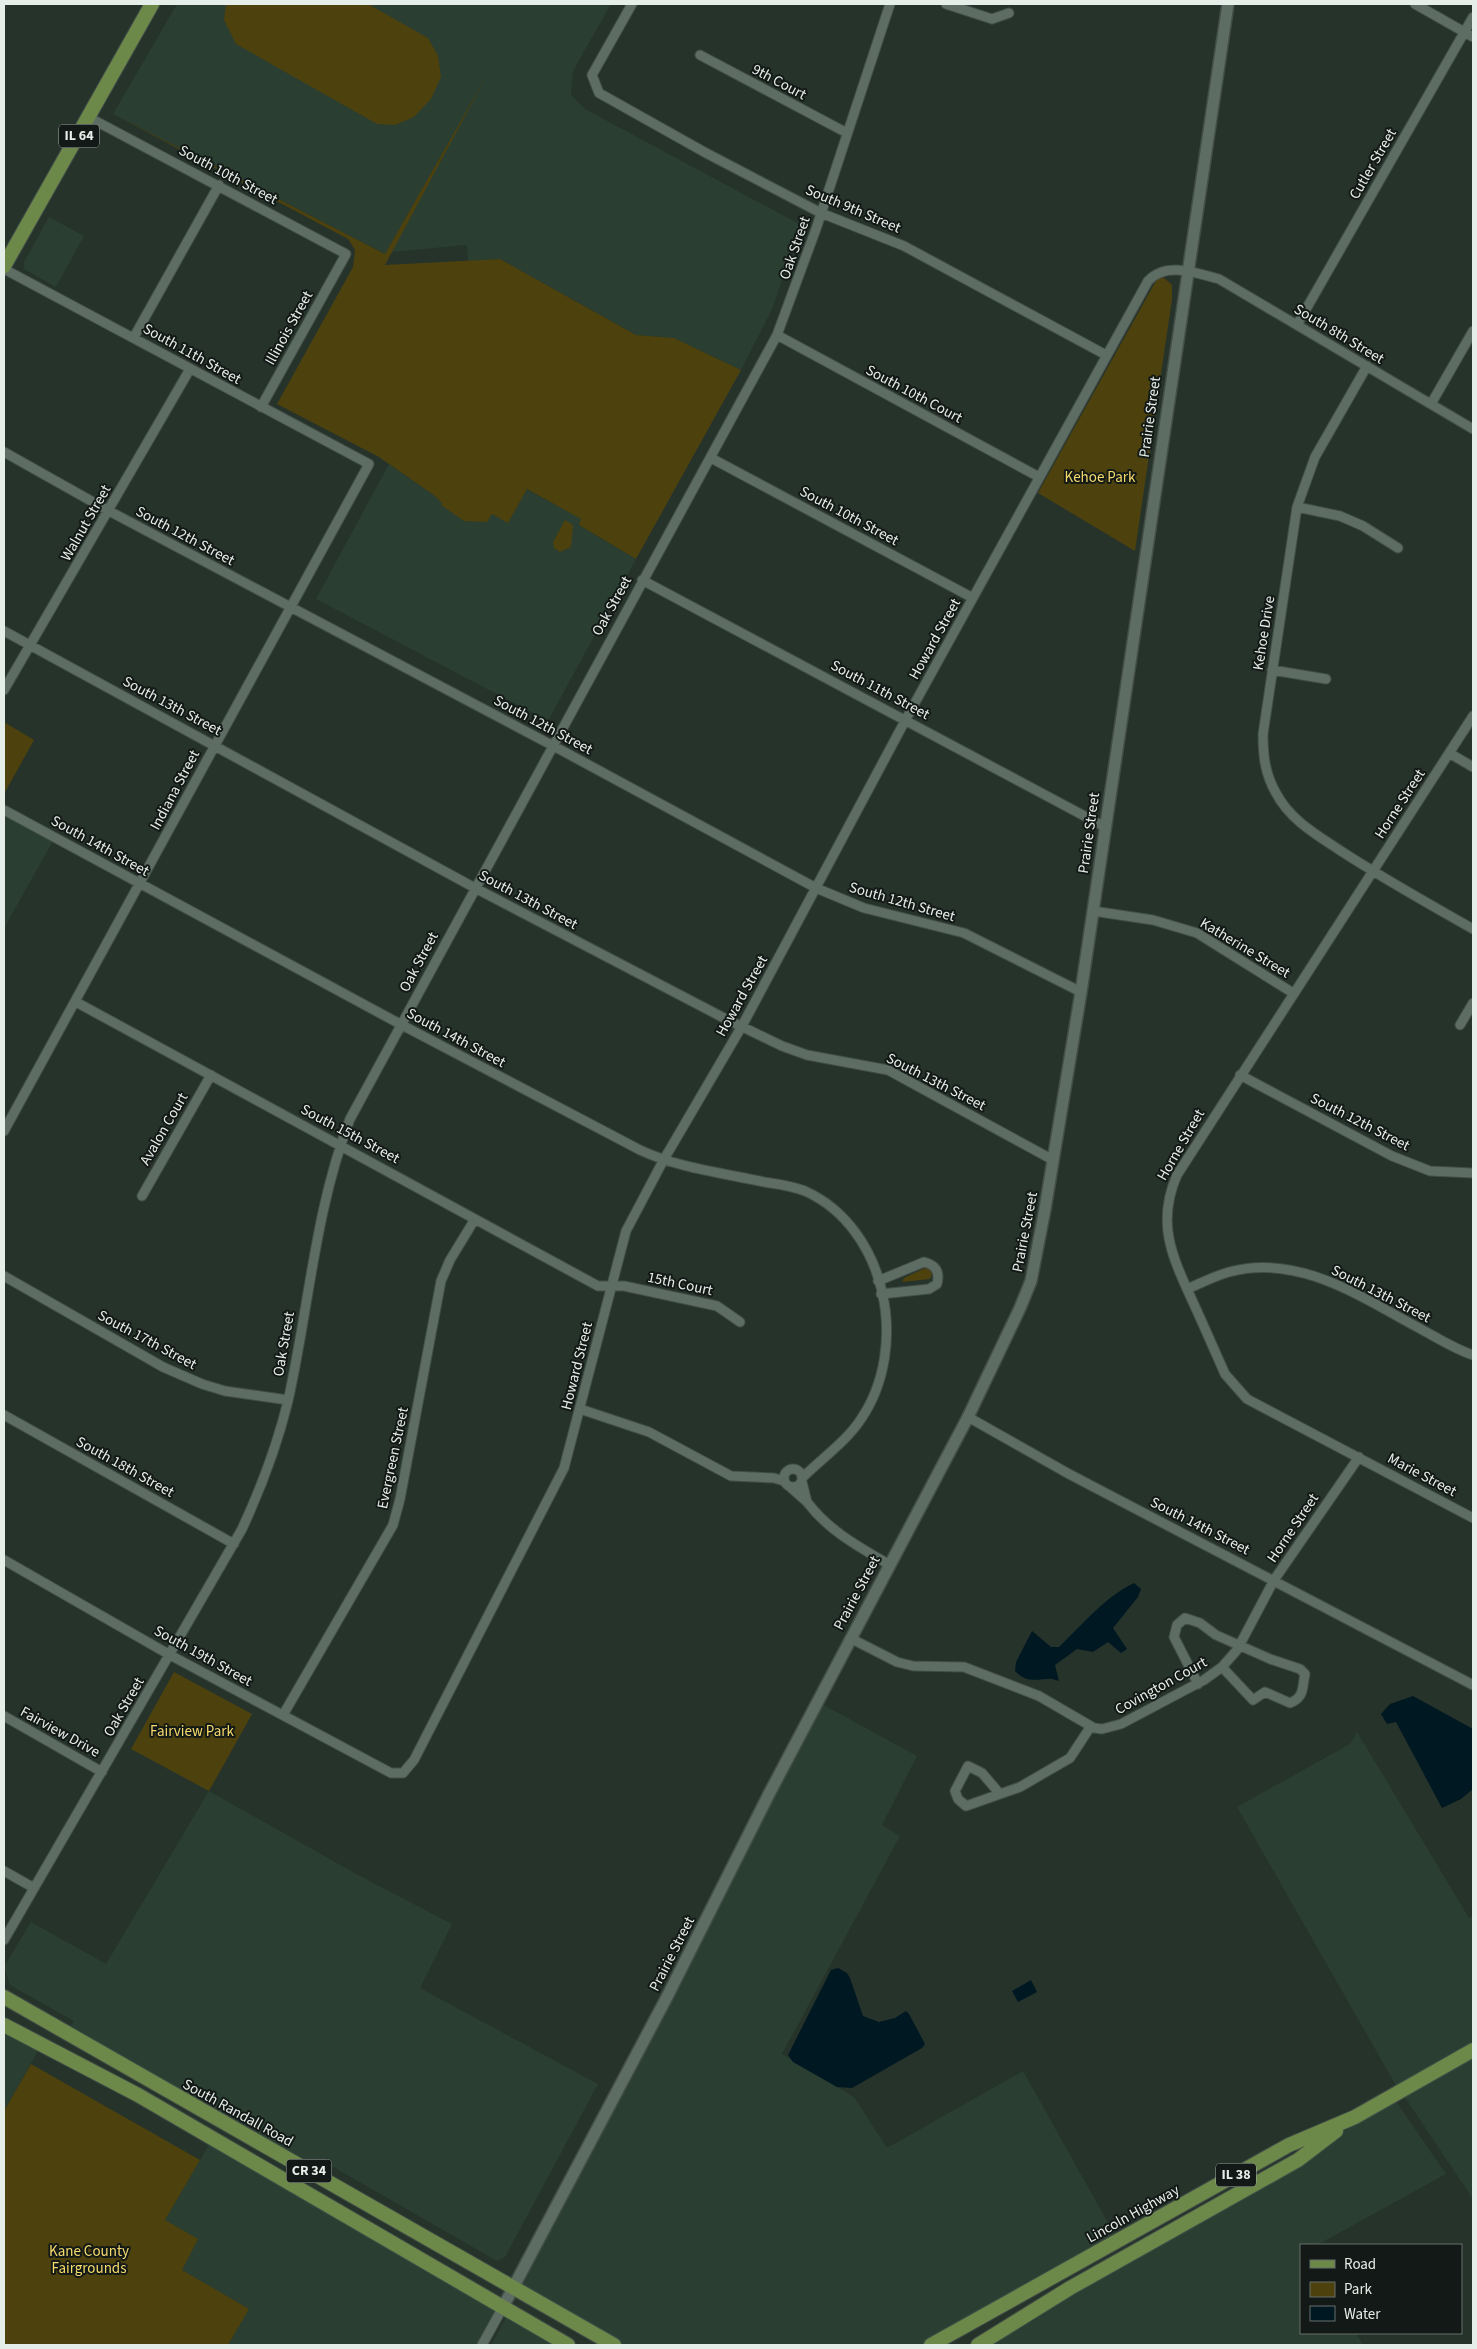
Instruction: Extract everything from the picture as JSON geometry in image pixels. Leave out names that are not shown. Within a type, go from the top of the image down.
[{"type":"main road","name":"IL 64","points":[[4,267],[90,118],[152,4]]},
{"type":"main road","name":"South Randall Road","points":[[4,1997],[614,2345]]},
{"type":"main road","name":"CR 34","points":[[4,2025],[138,2095],[568,2345]]},
{"type":"main road","name":"Lincoln Highway","points":[[931,2345],[1289,2145],[1354,2117],[1473,2050]]},
{"type":"main road","name":"Lincoln Highway","points":[[978,2345],[1070,2288],[1298,2160],[1354,2117]]},
{"type":"street","name":"South 9th Street","points":[[632,4],[592,75],[599,93],[706,153],[821,213],[904,246],[1106,354]]},
{"type":"street","name":"Oak Street","points":[[4,1940],[234,1544],[266,1476],[288,1400],[320,1221],[340,1145],[350,1120],[400,1024],[777,335],[821,213],[890,4]]},
{"type":"street","points":[[946,4],[992,20],[1009,13]]},
{"type":"street","name":"Prairie Street","points":[[482,2345],[671,1989],[850,1638],[968,1417],[1020,1308],[1030,1281],[1053,1160],[1081,992],[1228,4]]},
{"type":"street","points":[[1415,4],[1473,37]]},
{"type":"street","name":"Cutler Street","points":[[1297,325],[1473,17]]},
{"type":"street","name":"9th Court","points":[[700,55],[846,133]]},
{"type":"street","name":"South 10th Street","points":[[90,118],[346,254],[341,262]]},
{"type":"street","points":[[134,338],[219,185]]},
{"type":"street","name":"Illinois Street","points":[[262,407],[341,262]]},
{"type":"street","name":"South 11th Street","points":[[4,267],[190,369],[368,463]]},
{"type":"street","name":"Howard Street","points":[[391,1774],[403,1773],[414,1760],[560,1476],[580,1408],[626,1231],[663,1161],[742,1026],[906,719],[1148,281],[1155,273],[1162,270],[1187,271]]},
{"type":"street","name":"South 8th Street","points":[[1187,271],[1219,279],[1473,429]]},
{"type":"street","points":[[1431,404],[1473,331]]},
{"type":"street","name":"South 10th Court","points":[[777,335],[1039,477]]},
{"type":"street","name":"Kehoe Drive","points":[[1367,366],[1315,457],[1297,508],[1263,734],[1263,757],[1268,776],[1277,795],[1289,812],[1303,826],[1373,872]]},
{"type":"street","name":"Walnut Street","points":[[4,690],[109,512],[190,369]]},
{"type":"street","name":"South 12th Street","points":[[4,452],[109,512],[552,745],[816,888],[864,908],[964,933],[1081,992]]},
{"type":"street","name":"South 10th Street","points":[[711,458],[973,598]]},
{"type":"street","name":"Indiana Street","points":[[4,1131],[368,463]]},
{"type":"street","points":[[1297,508],[1340,516],[1363,526],[1398,548]]},
{"type":"street","name":"South 11th Street","points":[[642,580],[906,719],[1105,828]]},
{"type":"street","name":"South 13th Street","points":[[4,630],[30,646],[215,745],[474,888],[742,1026],[782,1046],[807,1055],[888,1070],[1053,1160]]},
{"type":"street","points":[[1272,670],[1326,679]]},
{"type":"street","name":"Horne Street","points":[[1274,1580],[1359,1457],[1247,1398],[1237,1390],[1225,1374],[1173,1259],[1166,1223],[1170,1190],[1177,1175],[1240,1075],[1473,716]]},
{"type":"street","points":[[1449,753],[1473,767]]},
{"type":"street","name":"South 14th Street","points":[[4,810],[400,1024],[663,1161],[802,1190],[819,1198],[844,1217],[862,1240],[873,1260],[881,1294],[887,1349],[877,1388],[861,1420],[802,1480]]},
{"type":"street","points":[[1373,872],[1473,929]]},
{"type":"street","name":"Katherine Street","points":[[1093,911],[1153,920],[1196,933],[1293,993]]},
{"type":"street","name":"South 15th Street","points":[[76,1002],[598,1286],[611,1286]]},
{"type":"street","points":[[1460,1025],[1473,1003]]},
{"type":"street","name":"Avalon Court","points":[[142,1196],[211,1075]]},
{"type":"street","name":"South 12th Street","points":[[1240,1075],[1392,1156],[1430,1171],[1473,1173]]},
{"type":"street","name":"Evergreen Street","points":[[283,1715],[393,1525],[400,1499],[441,1281],[450,1260],[475,1219]]},
{"type":"street","points":[[878,1281],[924,1262],[936,1268],[939,1275],[937,1284],[929,1289],[881,1294]]},
{"type":"street","name":"South 13th Street","points":[[1187,1289],[1230,1272],[1273,1268],[1294,1270],[1339,1285],[1473,1355]]},
{"type":"street","name":"South 17th Street","points":[[4,1276],[163,1367],[202,1384],[225,1390],[288,1400]]},
{"type":"street","name":"15th Court","points":[[611,1286],[624,1286],[717,1306],[740,1322]]},
{"type":"street","points":[[580,1408],[648,1432],[731,1476],[774,1478],[796,1487],[802,1480]]},
{"type":"street","name":"South 18th Street","points":[[4,1415],[234,1544]]},
{"type":"street","name":"South 14th Street","points":[[968,1417],[1069,1474],[1473,1685]]},
{"type":"street","name":"Marie Street","points":[[1359,1457],[1473,1518]]},
{"type":"street","name":"South 14th Street","points":[[757,1478],[791,1470],[820,1460]]},
{"type":"street","points":[[807,1502],[800,1472],[791,1470],[784,1475],[787,1484],[807,1502],[819,1518],[836,1532],[890,1565]]},
{"type":"street","name":"South 19th Street","points":[[4,1560],[170,1654],[391,1774]]},
{"type":"street","name":"Covington Court","points":[[1091,1726],[1102,1729],[1121,1724],[1198,1684],[1222,1668],[1239,1645],[1274,1580]]},
{"type":"street","points":[[1198,1684],[1174,1637],[1177,1625],[1185,1618],[1200,1624],[1216,1635],[1300,1669],[1304,1674],[1304,1689],[1297,1700],[1290,1703],[1265,1692],[1253,1700],[1222,1668]]},
{"type":"street","points":[[850,1638],[897,1662],[913,1666],[964,1667],[1039,1696],[1091,1726],[1070,1758],[1020,1787],[966,1806],[958,1799],[955,1791],[968,1766],[982,1773],[1000,1794]]},
{"type":"street","name":"Fairview Drive","points":[[4,1716],[102,1772]]},
{"type":"street","points":[[4,1871],[34,1888]]},
{"type":"shaded area","points":[[177,4],[611,4],[573,71],[571,95],[585,109],[801,225],[772,309],[741,370],[674,338],[636,335],[500,259],[468,261],[467,245],[391,252],[471,104],[385,254],[113,114]]},
{"type":"shaded area","points":[[49,217],[84,236],[56,287],[24,269],[24,262]]},
{"type":"shaded area","points":[[389,464],[435,496],[464,521],[492,514],[526,489],[582,519],[579,525],[636,559],[548,721],[316,599]]},
{"type":"shaded area","points":[[4,815],[53,841],[4,928]]},
{"type":"shaded area","points":[[820,1703],[917,1756],[882,1825],[900,1836],[782,2054],[854,2097],[887,2148],[1023,2071],[1116,2237],[923,2345],[619,2345],[522,2287]]},
{"type":"shaded area","points":[[1357,1732],[1469,1918],[1473,1916],[1473,2044],[1398,2089],[1237,1807],[1350,1744]]},
{"type":"shaded area","points":[[209,1791],[358,1875],[452,1924],[420,1988],[598,2084],[505,2257],[497,2261],[323,2161],[318,2169],[69,2029],[74,2021],[10,1985],[4,1967],[31,1922],[106,1964]]},
{"type":"shaded area","points":[[4,2030],[39,2049],[4,2111]]},
{"type":"shaded area","points":[[1473,2058],[1473,2199],[1404,2096]]},
{"type":"shaded area","points":[[1395,2100],[1446,2174],[1319,2244],[1300,2244],[1300,2334],[1357,2334],[1363,2345],[984,2345]]},
{"type":"shaded area","points":[[211,2141],[501,2308],[479,2345],[228,2345],[248,2309],[181,2270],[165,2220]]},
{"type":"shaded area","points":[[509,2312],[563,2345],[491,2345]]},
{"type":"green space","points":[[226,4],[368,4],[428,38],[438,56],[441,77],[431,99],[414,117],[395,125],[377,124],[236,44],[224,20]]},
{"type":"green space","points":[[487,75],[385,265],[500,259],[636,335],[674,338],[741,370],[636,559],[579,525],[581,519],[527,489],[508,523],[492,514],[487,522],[464,521],[441,505],[442,503],[435,496],[379,457],[277,404],[353,267],[355,250],[348,239],[113,114],[385,254]]},
{"type":"green space","name":"Kehoe Park","points":[[1163,277],[1172,285],[1172,299],[1135,551],[1038,493],[1157,279]]},
{"type":"green space","points":[[565,520],[573,525],[571,547],[560,552],[554,548],[553,542]]},
{"type":"green space","points":[[4,722],[34,740],[4,794]]},
{"type":"green space","points":[[925,1268],[931,1270],[930,1279],[902,1282],[904,1278]]},
{"type":"green space","name":"Fairview Park","points":[[174,1672],[252,1714],[209,1791],[131,1749]]},
{"type":"green space","name":"Kane County Fairgrounds","points":[[31,2064],[200,2160],[165,2220],[198,2239],[182,2270],[249,2309],[228,2345],[4,2345],[4,2111]]},
{"type":"water","points":[[1134,1583],[1141,1589],[1138,1597],[1113,1628],[1127,1649],[1121,1653],[1108,1642],[1093,1652],[1077,1649],[1055,1665],[1059,1681],[1050,1679],[1030,1680],[1022,1677],[1015,1671],[1016,1662],[1032,1631],[1051,1647],[1059,1647],[1113,1596]]},
{"type":"water","points":[[1413,1696],[1473,1729],[1473,1789],[1461,1799],[1442,1808],[1396,1722],[1387,1724],[1381,1714],[1390,1704]]},
{"type":"water","points":[[838,1968],[847,1973],[850,1978],[863,2016],[879,2022],[895,2018],[906,2011],[925,2044],[922,2048],[852,2088],[837,2087],[793,2062],[788,2055],[831,1970]]},
{"type":"water","points":[[1031,1980],[1037,1992],[1018,2002],[1012,1991]]}]
